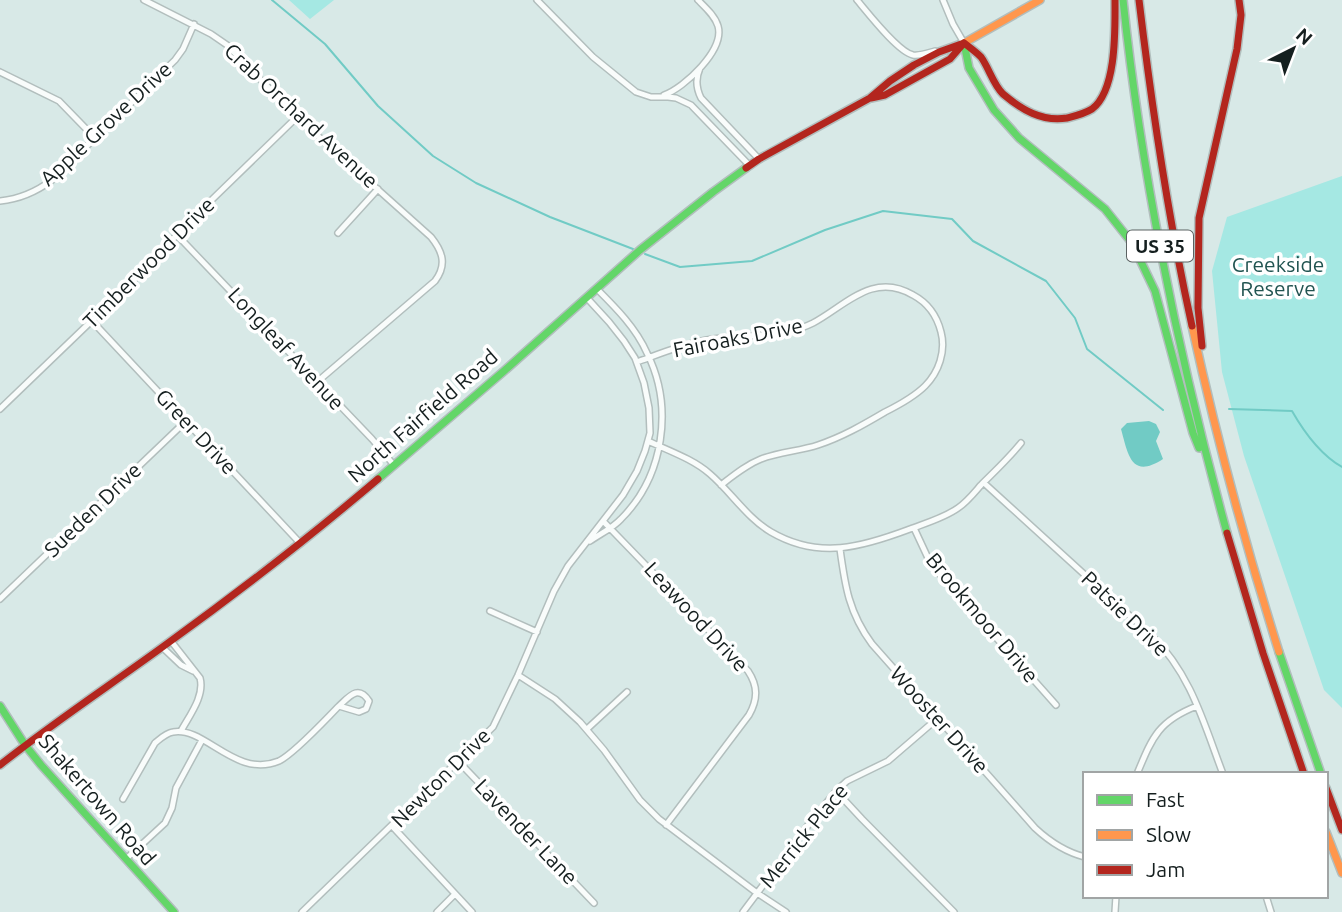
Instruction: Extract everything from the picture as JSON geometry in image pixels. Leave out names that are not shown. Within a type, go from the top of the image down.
[{"type":"main road","name":"North Fairfield Road","points":[[0,765],[171,641],[346,506],[672,224],[713,192],[760,159],[870,98],[880,88],[944,49],[964,43],[1040,0]]},
{"type":"main road","points":[[964,43],[980,56],[1000,91],[1021,108],[1040,117],[1055,120],[1077,116],[1093,108],[1104,93],[1110,72],[1115,32],[1115,0]]},
{"type":"main road","name":"US 35","points":[[1123,0],[1139,134],[1184,364],[1214,489],[1272,681],[1303,772]]},
{"type":"main road","name":"US 35","points":[[1139,0],[1158,147],[1208,399],[1250,556],[1320,772]]},
{"type":"main road","points":[[1208,399],[1198,308],[1199,218],[1237,49],[1241,15],[1239,0]]},
{"type":"main road","name":"North Fairfield Road","points":[[870,98],[885,96],[950,59],[964,43]]},
{"type":"main road","points":[[964,43],[968,68],[994,110],[1019,138],[1105,209],[1141,259],[1155,291],[1193,433],[1214,489]]},
{"type":"main road","name":"Shakertown Road","points":[[0,706],[25,745],[174,912]]},
{"type":"main road","points":[[1328,793],[1342,830]]},
{"type":"main road","points":[[1328,837],[1342,873]]},
{"type":"street","name":"Crab Orchard Avenue","points":[[144,0],[194,24],[227,46],[297,117],[431,237],[442,254],[441,270],[435,281],[317,382]]},
{"type":"street","points":[[537,0],[618,79],[642,95],[676,98],[691,105],[750,166]]},
{"type":"street","points":[[661,96],[676,89],[702,65],[716,47],[719,30],[715,19],[698,0]]},
{"type":"street","points":[[857,0],[909,54],[918,55],[944,49]]},
{"type":"street","points":[[943,0],[964,43]]},
{"type":"street","name":"Apple Grove Drive","points":[[0,201],[21,197],[52,180],[180,54],[194,24]]},
{"type":"street","points":[[702,65],[696,82],[701,98],[760,159]]},
{"type":"street","points":[[0,72],[59,101],[95,138]]},
{"type":"street","name":"Timberwood Drive","points":[[0,409],[297,117]]},
{"type":"street","points":[[338,233],[378,189]]},
{"type":"street","name":"Longleaf Avenue","points":[[177,235],[393,464]]},
{"type":"street","name":"Fairoaks Drive","points":[[637,362],[699,341],[764,336],[800,329],[872,289],[895,288],[908,292],[923,301],[933,313],[942,334],[942,354],[935,374],[920,391],[852,431],[808,448],[760,460],[721,485]]},
{"type":"street","name":"Newton Drive","points":[[585,545],[620,521],[641,493],[660,446],[662,423],[657,379],[650,357],[625,319],[597,289]]},
{"type":"street","name":"Newton Drive","points":[[302,912],[493,727],[568,566],[632,481],[642,461],[650,425],[644,383],[637,362],[609,321],[587,298]]},
{"type":"street","name":"Greer Drive","points":[[92,321],[300,542]]},
{"type":"street","name":"Sueden Drive","points":[[0,599],[186,421]]},
{"type":"street","points":[[648,441],[703,469],[759,523],[776,535],[798,544],[840,549],[914,528],[959,508],[1021,443]]},
{"type":"street","name":"Patsie Drive","points":[[984,483],[1172,658],[1198,706],[1222,772]]},
{"type":"street","name":"Leawood Drive","points":[[603,521],[748,671],[756,688],[756,700],[749,715],[666,825]]},
{"type":"street","name":"Brookmoor Drive","points":[[914,528],[936,570],[1056,705]]},
{"type":"street","name":"Wooster Drive","points":[[840,549],[852,612],[872,644],[1041,834],[1061,848],[1083,857]]},
{"type":"street","points":[[490,611],[537,632]]},
{"type":"street","points":[[171,641],[200,678],[202,685],[201,694],[181,731]]},
{"type":"street","points":[[162,647],[181,665],[195,672]]},
{"type":"street","points":[[518,675],[555,699],[587,729],[640,800],[666,825],[786,912]]},
{"type":"street","points":[[123,799],[155,743],[171,732],[181,731],[202,740],[238,761],[251,764],[277,762],[287,756],[339,706],[351,695],[358,692],[365,695],[369,701],[366,709],[359,712],[339,706]]},
{"type":"street","points":[[587,729],[627,692]]},
{"type":"street","points":[[1138,772],[1151,741],[1160,729],[1176,715],[1198,706]]},
{"type":"street","name":"Merrick Place","points":[[743,912],[836,791],[853,777],[888,761],[938,718]]},
{"type":"street","points":[[126,859],[165,822],[172,808],[176,788],[202,740]]},
{"type":"street","name":"Lavender Lane","points":[[458,761],[594,903]]},
{"type":"street","points":[[836,791],[954,912]]},
{"type":"street","points":[[392,826],[472,912]]},
{"type":"street","points":[[437,912],[456,894]]},
{"type":"green space","points":[[289,0],[334,0],[310,19]]},
{"type":"green space","name":"Creekside Reserve","points":[[1342,176],[1342,708],[1324,690],[1244,456],[1222,372],[1212,271],[1227,217]]},
{"type":"shaded area","points":[[1149,421],[1156,424],[1160,432],[1156,441],[1163,459],[1144,467],[1137,465],[1129,455],[1121,429],[1127,423]]},
{"type":"waterway","points":[[272,0],[325,44],[378,106],[433,156],[476,183],[550,217],[633,249]]},
{"type":"waterway","points":[[645,254],[680,267],[752,261],[825,230],[883,211],[952,219],[973,241],[1046,281],[1075,318],[1087,349],[1163,410]]},
{"type":"waterway","points":[[1229,409],[1292,411],[1314,442],[1342,467]]},
{"type":"traffic: fast","points":[[1123,0],[1141,135],[1164,268],[1193,401],[1227,533]]},
{"type":"traffic: fast","points":[[964,43],[969,68],[994,110],[1019,138],[1105,209],[1132,243],[1155,291],[1199,448]]},
{"type":"traffic: fast","points":[[378,479],[640,250],[746,168]]},
{"type":"traffic: fast","points":[[1279,652],[1320,772]]},
{"type":"traffic: fast","points":[[0,706],[41,765],[174,912]]},
{"type":"traffic: slow","points":[[964,43],[1040,0]]},
{"type":"traffic: slow","points":[[1192,326],[1232,490],[1279,652]]},
{"type":"traffic: slow","points":[[1328,837],[1342,873]]},
{"type":"traffic: jam","points":[[964,43],[981,57],[1000,90],[1017,105],[1049,118],[1076,116],[1092,109],[1106,88],[1113,58],[1115,0]]},
{"type":"traffic: jam","points":[[1139,0],[1161,163],[1192,326]]},
{"type":"traffic: jam","points":[[1202,346],[1198,308],[1199,218],[1237,49],[1241,15],[1239,0]]},
{"type":"traffic: jam","points":[[871,98],[885,95],[950,59],[964,43]]},
{"type":"traffic: jam","points":[[746,168],[870,98],[914,65],[964,43]]},
{"type":"traffic: jam","points":[[0,765],[248,584],[378,479]]},
{"type":"traffic: jam","points":[[1227,533],[1263,653],[1303,772]]},
{"type":"traffic: jam","points":[[1328,793],[1342,830]]}]
